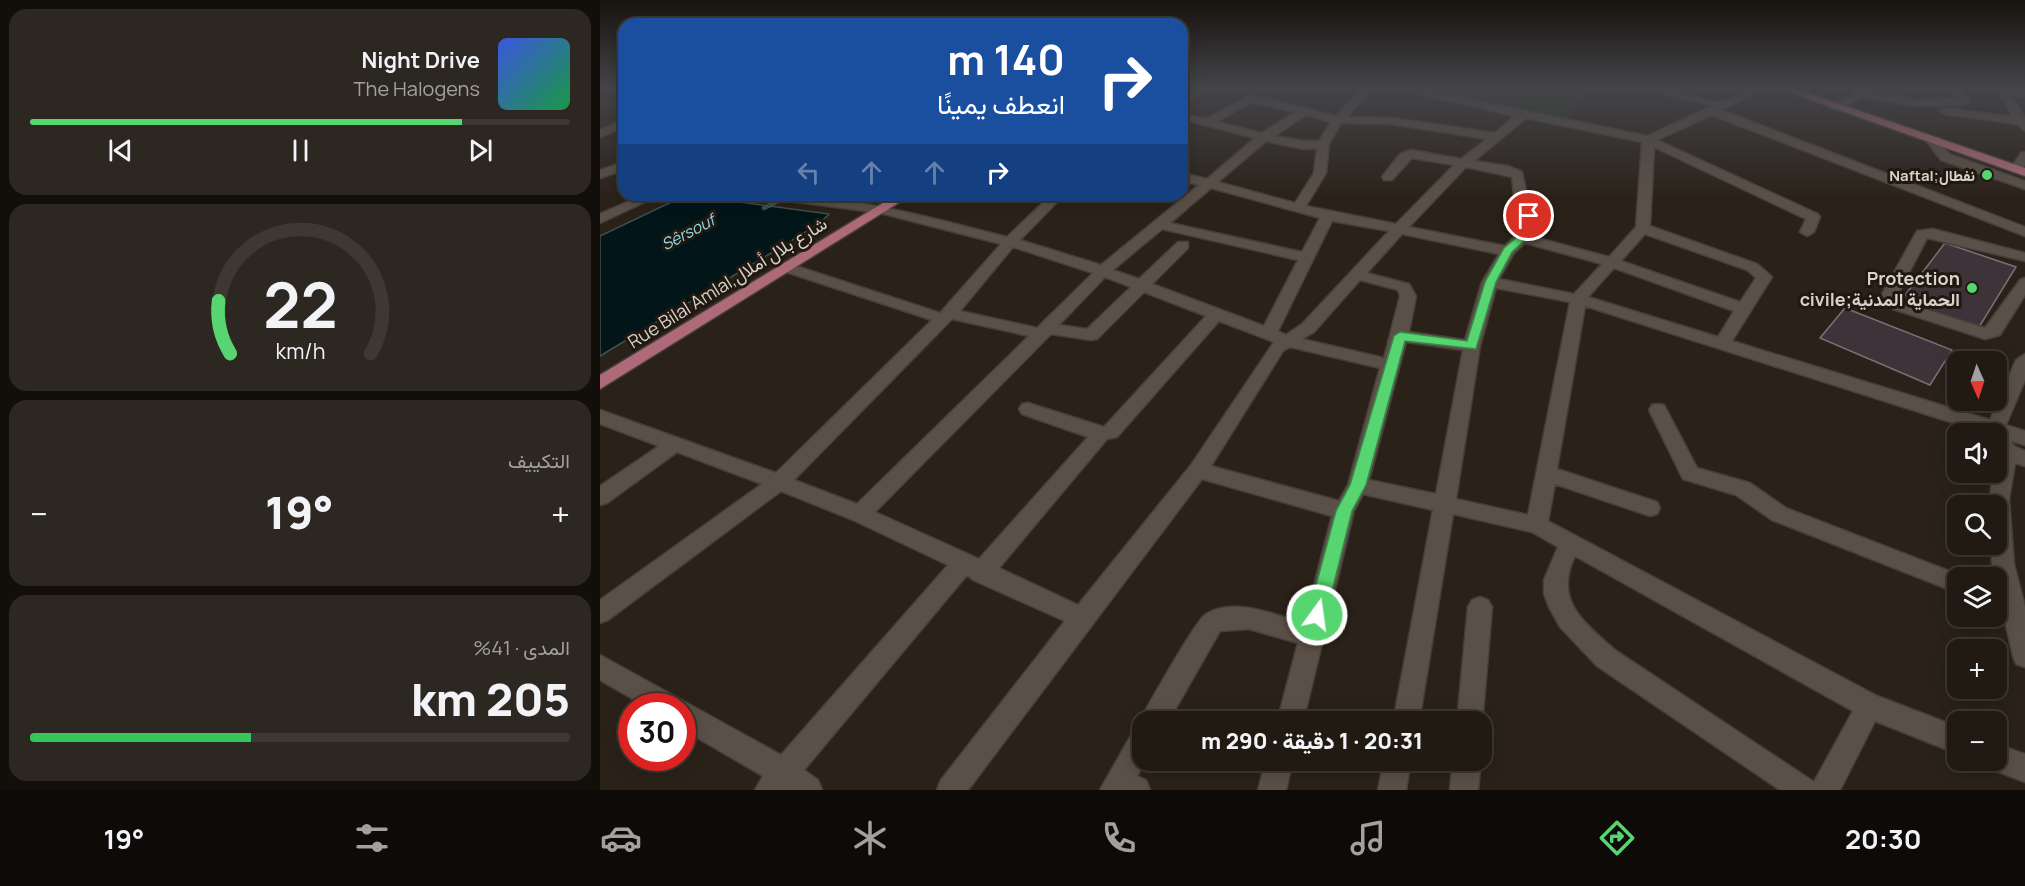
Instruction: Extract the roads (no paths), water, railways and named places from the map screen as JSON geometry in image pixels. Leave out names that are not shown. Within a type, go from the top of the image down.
[{"type":"main road","points":[[1887,125],[2020,170]]},
{"type":"main road","name":"Rue Bilal Amlal,شارع بلال أملال","points":[[600,383],[894,201]]},
{"type":"street","points":[[1219,125],[1303,146],[1323,144]]},
{"type":"street","points":[[1188,200],[1264,137],[1283,125]]},
{"type":"street","points":[[1298,208],[1320,174],[1323,144],[1335,125]]},
{"type":"street","points":[[1417,125],[1497,137]]},
{"type":"street","points":[[951,790],[1198,470],[1277,347],[1308,328],[1462,164],[1511,125]]},
{"type":"street","points":[[1576,125],[1648,140],[1813,217],[1807,232]]},
{"type":"street","points":[[1648,140],[1681,125]]},
{"type":"street","points":[[1760,125],[2025,232]]},
{"type":"street","points":[[600,134],[618,126]]},
{"type":"street","points":[[1537,525],[1578,299],[1643,228],[1648,140]]},
{"type":"street","points":[[1931,140],[1945,157],[2025,185]]},
{"type":"street","points":[[1388,177],[1407,155],[1499,168],[1518,175],[1522,205],[1529,216],[1522,238],[1508,251],[1490,282],[1472,346],[1408,711]]},
{"type":"street","points":[[2020,170],[2025,156]]},
{"type":"street","points":[[600,176],[618,168]]},
{"type":"street","points":[[600,176],[618,178]]},
{"type":"street","points":[[1188,178],[1328,216],[1508,251]]},
{"type":"street","points":[[600,219],[640,201]]},
{"type":"street","points":[[821,201],[880,209],[1010,242],[1142,284],[1288,341],[1390,365]]},
{"type":"street","points":[[600,613],[779,482],[947,316],[1010,242],[1052,201]]},
{"type":"street","points":[[860,514],[1103,271],[1187,201]]},
{"type":"street","points":[[1269,333],[1328,216]]},
{"type":"street","points":[[1158,224],[1278,253],[1307,257]]},
{"type":"street","points":[[1643,228],[1752,267],[1764,277],[1722,343]]},
{"type":"street","points":[[2025,257],[1933,232],[1922,234],[1890,294],[1899,306],[1984,334],[1994,331],[2025,283]]},
{"type":"street","points":[[1522,238],[1611,262],[1744,309]]},
{"type":"street","points":[[788,268],[947,316],[1044,331],[1091,335],[1183,245]]},
{"type":"street","points":[[1293,711],[1344,511],[1358,485],[1400,336],[1408,296],[1404,287],[1357,275]]},
{"type":"street","points":[[1490,282],[1578,299],[1976,423]]},
{"type":"street","points":[[777,781],[972,569],[1101,434],[1117,426],[1217,313]]},
{"type":"street","points":[[1400,336],[1472,346]]},
{"type":"street","points":[[1998,423],[2025,360]]},
{"type":"street","points":[[1028,409],[1101,434]]},
{"type":"street","points":[[1658,410],[1690,474],[1743,489],[1779,514],[1947,579]]},
{"type":"street","points":[[600,417],[860,514],[972,569],[1082,618]]},
{"type":"street","points":[[2007,433],[2025,438]]},
{"type":"street","points":[[2003,567],[1999,499],[2019,451],[2007,440]]},
{"type":"street","points":[[600,497],[675,444]]},
{"type":"street","points":[[1198,470],[1344,511]]},
{"type":"street","points":[[1545,473],[1650,508]]},
{"type":"street","points":[[1358,485],[1537,525],[1869,706],[1947,737]]},
{"type":"street","points":[[1570,544],[1557,565],[1554,593],[1560,609],[1585,638],[1606,658],[1804,790]]},
{"type":"street","points":[[2007,606],[2025,656]]},
{"type":"street","points":[[1471,711],[1480,607]]},
{"type":"street","points":[[1160,711],[1212,623],[1222,619],[1240,617],[1312,636]]},
{"type":"street","points":[[600,667],[646,693]]},
{"type":"street","points":[[1825,790],[1869,706]]},
{"type":"street","points":[[696,724],[777,781],[808,790]]},
{"type":"street","points":[[2007,761],[2025,768]]},
{"type":"street","points":[[1122,788],[1132,765]]},
{"type":"street","points":[[1272,790],[1277,771]]},
{"type":"street","points":[[1392,790],[1396,771]]},
{"type":"street","points":[[1464,790],[1466,771]]},
{"type":"water","points":[[673,201],[731,201],[829,214],[819,224],[600,356],[600,236]]},
{"type":"waterway","name":"Sêrsouf","points":[[769,206],[778,201]]},
{"type":"waterway","name":"Sêrsouf","points":[[764,208],[772,204]]},
{"type":"place","name":"Naftal;نفطال","points":[[1987,175]]},
{"type":"place","name":"Protection civile;الحماية المدنية","points":[[1972,288]]}]
